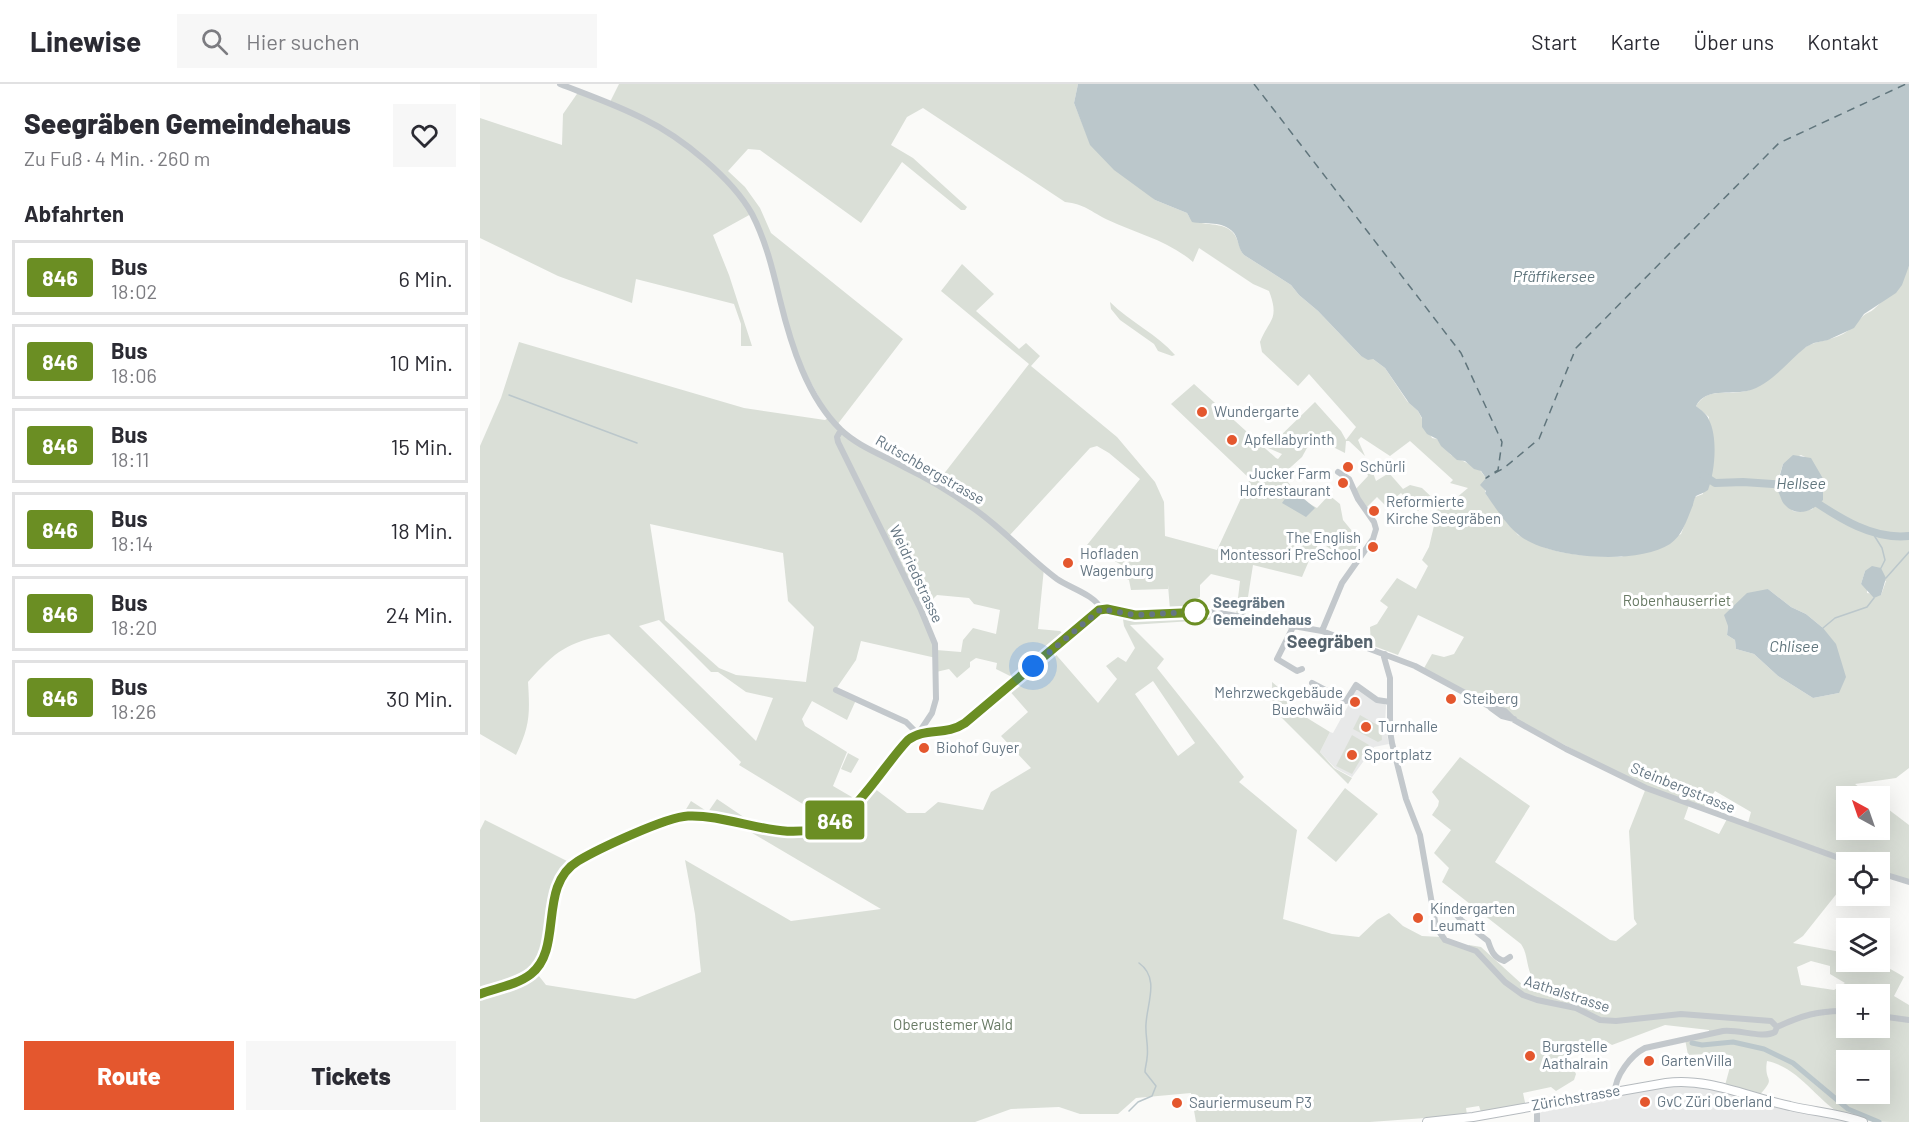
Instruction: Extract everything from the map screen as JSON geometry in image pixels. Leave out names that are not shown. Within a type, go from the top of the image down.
[{"type":"main road","name":"Zürichstrasse","points":[[1427,1122],[1470,1117],[1666,1083],[1692,1081],[1863,1122]]},
{"type":"street","name":"Rutschbergstrasse","points":[[560,84],[646,119],[723,176],[741,196],[765,244],[785,323],[799,361],[823,408],[841,430],[867,448],[970,505],[1005,532],[1057,578],[1095,601],[1101,609],[1135,615],[1214,612],[1322,631],[1385,654]]},
{"type":"street","name":"Weidriedstrasse","points":[[480,994],[520,981],[538,966],[545,951],[557,888],[567,869],[580,860],[664,821],[682,816],[698,816],[782,830],[802,831],[823,826],[849,810],[904,744],[918,734],[932,713],[936,699],[935,644],[921,610],[838,442],[841,430]]},
{"type":"street","points":[[1322,631],[1342,583],[1375,532],[1374,522],[1358,499],[1349,478],[1338,472]]},
{"type":"street","points":[[836,690],[906,722],[918,734],[953,730],[965,723],[1101,609]]},
{"type":"street","points":[[1294,625],[1277,659],[1297,671],[1302,669]]},
{"type":"street","name":"Aathalstrasse","points":[[1385,654],[1390,678],[1392,743],[1406,799],[1420,835],[1436,927],[1441,937],[1476,951],[1508,985],[1531,998],[1576,1008],[1604,1021],[1681,1014],[1771,1021],[1777,1027]]},
{"type":"street","name":"Steinbergstrasse","points":[[1385,654],[1415,666],[1489,706],[1505,711],[1514,720],[1587,760],[1646,788],[1836,857]]},
{"type":"street","points":[[1312,682],[1346,701],[1356,685],[1377,700],[1390,702]]},
{"type":"street","points":[[1890,876],[1909,882]]},
{"type":"street","points":[[1432,906],[1443,905],[1451,908],[1461,920],[1488,941],[1489,950],[1499,959],[1504,961],[1510,957]]},
{"type":"street","points":[[1615,1092],[1618,1077],[1642,1050],[1723,1031],[1735,1030],[1768,1035],[1775,1032],[1777,1027],[1813,1012],[1836,1011]]},
{"type":"street","points":[[1890,1017],[1909,1020]]},
{"type":"street","points":[[1537,1105],[1537,1122]]},
{"type":"shaded area","points":[[1357,689],[1386,705],[1385,725],[1389,744],[1374,747],[1352,777],[1335,768],[1320,752],[1349,704],[1346,702]]},
{"type":"shaded area","points":[[1678,1081],[1863,1122],[1537,1122],[1537,1105]]},
{"type":"green space","points":[[619,84],[1078,84],[1074,103],[1086,133],[1155,200],[1187,213],[1190,218],[1200,223],[1219,225],[1230,230],[1235,235],[1244,255],[1291,285],[1361,356],[1373,359],[1385,368],[1407,401],[1418,411],[1432,438],[1437,439],[1451,455],[1479,469],[1486,478],[1485,493],[1518,535],[1546,548],[1579,555],[1621,557],[1681,534],[1695,497],[1703,494],[1709,417],[1696,406],[1701,400],[1712,394],[1755,388],[1804,348],[1846,332],[1883,300],[1909,266],[1909,768],[1896,778],[1855,784],[1858,786],[1836,786],[1836,840],[1890,840],[1890,811],[1909,825],[1909,882],[1890,876],[1890,852],[1836,852],[1836,895],[1803,936],[1793,943],[1836,951],[1836,972],[1890,972],[1890,969],[1904,977],[1894,996],[1909,1005],[1909,1122],[1867,1121],[1844,1116],[1834,1110],[1789,1070],[1767,1061],[1769,1082],[1757,1098],[1724,1089],[1733,1056],[1721,1053],[1688,1055],[1685,1039],[1709,1034],[1709,1030],[1665,1025],[1612,1045],[1604,1040],[1586,1043],[1567,1056],[1576,1074],[1574,1080],[1556,1091],[1551,1087],[1523,1093],[1526,1107],[1482,1115],[1479,1106],[1466,1108],[1467,1115],[1370,1122],[1196,1122],[1191,1093],[1136,1098],[1118,1114],[1080,1114],[1059,1107],[1011,1109],[975,1122],[480,1122],[480,830],[485,820],[573,864],[561,879],[545,951],[535,971],[546,985],[635,999],[701,972],[695,914],[685,860],[791,921],[881,909],[737,824],[682,816],[691,801],[708,812],[717,799],[760,828],[793,831],[832,822],[739,765],[741,762],[609,634],[563,649],[528,682],[528,720],[516,755],[480,734],[480,446],[501,398],[519,342],[744,408],[825,420],[830,417],[799,361],[770,260],[751,214],[713,235],[729,275],[752,346],[741,346],[741,324],[734,304],[636,279],[632,303],[558,276],[480,238],[480,118],[562,145],[563,114],[579,91],[609,104]],"holes":[[[923,108],[1065,202],[1083,206],[1108,220],[1174,248],[1193,262],[1199,248],[1253,284],[1269,291],[1274,308],[1272,319],[1260,342],[1262,352],[1298,386],[1309,374],[1356,427],[1346,440],[1341,431],[1315,402],[1268,448],[1282,454],[1278,459],[1194,384],[1171,404],[1250,479],[1217,550],[1165,536],[1164,502],[1155,482],[1117,437],[1031,366],[1040,356],[1026,343],[1019,349],[976,311],[994,294],[962,264],[941,291],[1029,364],[936,484],[849,436],[837,425],[903,339],[771,233],[760,208],[745,187],[728,171],[748,149],[760,150],[861,223],[902,162],[961,210],[965,210],[967,207],[913,158],[891,145],[907,117]],[[1313,437],[1316,438],[1312,443],[1320,447],[1323,442],[1345,453],[1346,441],[1349,441],[1365,456],[1358,440],[1361,437],[1390,456],[1410,441],[1453,480],[1450,483],[1468,488],[1450,503],[1440,505],[1422,488],[1410,485],[1403,489],[1389,473],[1376,481],[1372,470],[1361,459],[1368,476],[1354,491],[1367,507],[1377,497],[1386,506],[1401,493],[1418,511],[1429,502],[1437,513],[1429,547],[1422,560],[1428,566],[1416,589],[1397,578],[1380,601],[1388,607],[1377,624],[1370,627],[1371,645],[1398,655],[1418,615],[1464,637],[1454,654],[1444,657],[1432,654],[1423,670],[1646,788],[1629,831],[1634,919],[1637,924],[1616,941],[1610,940],[1495,862],[1530,806],[1460,757],[1432,792],[1439,801],[1432,815],[1451,830],[1434,853],[1449,868],[1442,882],[1521,944],[1532,977],[1524,986],[1481,947],[1469,945],[1467,947],[1441,937],[1422,936],[1403,926],[1389,913],[1377,920],[1359,937],[1332,934],[1283,919],[1297,830],[1239,782],[1244,777],[1157,668],[1164,659],[1130,625],[1224,619],[1214,612],[1192,611],[1193,600],[1200,597],[1200,585],[1211,574],[1240,581],[1236,615],[1245,616],[1253,565],[1302,577],[1320,542],[1347,560],[1361,542],[1343,520],[1340,504],[1329,495],[1317,508],[1303,500],[1282,475],[1302,457]],[[1097,446],[1109,453],[1140,479],[1087,545],[1125,567],[1121,576],[1129,580],[1131,590],[1168,589],[1168,585],[1170,610],[1182,611],[1122,613],[1124,626],[1135,648],[1126,662],[1118,657],[1106,666],[1117,679],[1098,703],[1052,650],[1066,637],[1060,631],[1038,629],[1044,568],[1009,536],[1090,448]],[[1801,455],[1805,457],[1813,509],[1793,511],[1782,499],[1777,483],[1783,464]],[[650,524],[783,553],[788,601],[814,627],[806,682],[736,675],[719,668],[665,620]],[[1865,571],[1886,581],[1881,595],[1867,593],[1867,589],[1861,584]],[[1768,589],[1823,628],[1839,693],[1813,698],[1778,676],[1754,654],[1736,649],[1735,640],[1727,635],[1728,626]],[[937,595],[969,598],[974,604],[1000,610],[996,634],[973,628],[963,640],[961,652],[936,650],[921,611]],[[659,620],[711,672],[718,672],[746,692],[773,698],[756,741],[639,626]],[[861,641],[936,658],[936,672],[949,669],[957,678],[970,667],[970,662],[976,658],[997,663],[996,669],[1016,679],[1007,688],[1028,712],[1001,736],[1031,768],[991,792],[983,810],[938,802],[925,813],[907,813],[870,785],[857,800],[833,786],[847,752],[805,726],[802,719],[812,701],[847,720],[856,700],[836,689],[856,660]],[[1153,681],[1195,743],[1178,756],[1135,694]],[[1715,791],[1751,812],[1748,823],[1727,819],[1719,834],[1684,819],[1689,805],[1704,807]]]},
{"type":"green space","points":[[1110,302],[1175,355],[1158,351],[1154,344],[1120,320],[1111,309]]},
{"type":"green space","points":[[1272,682],[1291,698],[1286,705],[1330,732],[1320,752],[1334,768],[1352,778],[1348,784],[1273,709]]},
{"type":"green space","name":"Turnhalle","points":[[1360,715],[1381,727],[1382,740],[1378,742],[1353,729]]},
{"type":"green space","name":"Sportplatz","points":[[1352,735],[1369,745],[1352,774],[1336,766]]},
{"type":"green space","points":[[848,753],[859,759],[851,773],[841,769]]},
{"type":"green space","points":[[1345,788],[1378,814],[1336,862],[1307,838]]},
{"type":"water","name":"Pfäffikersee","points":[[1078,84],[1909,84],[1909,266],[1902,285],[1896,293],[1864,314],[1854,328],[1806,347],[1764,384],[1756,388],[1740,392],[1712,394],[1700,400],[1696,406],[1708,418],[1714,436],[1715,455],[1712,474],[1708,490],[1696,496],[1687,521],[1670,544],[1656,551],[1616,557],[1594,557],[1552,550],[1534,544],[1515,532],[1480,485],[1486,478],[1481,471],[1474,469],[1465,461],[1457,460],[1441,446],[1437,439],[1427,434],[1422,427],[1422,418],[1418,411],[1409,403],[1385,368],[1373,359],[1368,360],[1361,356],[1291,285],[1244,255],[1236,236],[1230,229],[1225,226],[1192,222],[1187,213],[1155,200],[1114,170],[1090,145],[1074,103]]},
{"type":"water","name":"Hellsee","points":[[1793,455],[1811,458],[1825,482],[1823,500],[1805,512],[1790,509],[1783,503],[1776,489],[1783,464]]},
{"type":"water","points":[[1292,489],[1315,508],[1306,517],[1282,503]]},
{"type":"water","points":[[1872,566],[1881,568],[1886,578],[1881,595],[1874,598],[1861,584],[1865,571]]},
{"type":"water","name":"Chlisee","points":[[1768,589],[1791,607],[1806,614],[1823,628],[1836,644],[1846,677],[1839,693],[1813,698],[1778,676],[1754,654],[1736,649],[1735,640],[1727,635],[1728,626],[1724,615],[1747,593]]},
{"type":"waterway","points":[[509,395],[637,443]]},
{"type":"waterway","points":[[1703,475],[1715,483],[1786,485]]},
{"type":"waterway","points":[[1811,499],[1845,520],[1870,531],[1882,535],[1909,536]]},
{"type":"waterway","points":[[1872,532],[1882,548],[1885,560],[1881,568]]},
{"type":"waterway","points":[[1886,578],[1909,552]]},
{"type":"waterway","points":[[1823,628],[1835,618],[1867,607],[1874,598]]},
{"type":"waterway","points":[[1129,1111],[1138,1102],[1152,1096],[1156,1086],[1145,1072],[1146,1024],[1151,983],[1145,969],[1139,963]]},
{"type":"waterway","points":[[1692,1043],[1702,1045],[1733,1042],[1764,1049],[1793,1063],[1848,1109],[1879,1122]]},
{"type":"ferry route","points":[[1254,84],[1461,353],[1502,442],[1498,470],[1486,478],[1504,468],[1539,439],[1576,348],[1779,143],[1906,84]]},
{"type":"bus line","name":"846","points":[[480,994],[520,981],[530,975],[542,961],[557,888],[567,869],[580,860],[664,821],[682,816],[698,816],[782,830],[802,831],[823,826],[843,816],[849,810],[908,740],[918,734],[953,730],[965,723],[1099,610],[1107,609],[1135,615],[1205,612]]},
{"type":"place","name":"Wundergarte","points":[[1202,412]]},
{"type":"place","name":"Apfellabyrinth","points":[[1232,440]]},
{"type":"place","name":"Schürli","points":[[1348,467]]},
{"type":"place","name":"Jucker Farm Hofrestaurant","points":[[1343,483]]},
{"type":"place","name":"Reformierte Kirche Seegräben","points":[[1374,511]]},
{"type":"place","name":"The English Montessori PreSchool","points":[[1373,547]]},
{"type":"place","name":"Hofladen Wagenburg","points":[[1068,563]]},
{"type":"place","name":"Seegräben Gemeindehaus","points":[[1195,612]]},
{"type":"place","name":"Steiberg","points":[[1451,699]]},
{"type":"place","name":"Mehrzweckgebäude Buechwäid","points":[[1355,702]]},
{"type":"place","name":"Turnhalle","points":[[1366,727]]},
{"type":"place","name":"Biohof Guyer","points":[[924,748]]},
{"type":"place","name":"Sportplatz","points":[[1352,755]]},
{"type":"place","name":"Kindergarten Leumatt","points":[[1418,918]]},
{"type":"place","name":"Burgstelle Aathalrain","points":[[1530,1056]]},
{"type":"place","name":"GartenVilla","points":[[1649,1061]]},
{"type":"place","name":"GvC Züri Oberland","points":[[1645,1102]]},
{"type":"place","name":"Sauriermuseum P3","points":[[1177,1103]]},
{"type":"district","name":"Seegräben","points":[[1330,642]]},
{"type":"route","points":[[1033,666],[1101,609],[1135,615],[1195,612]]},
{"type":"park label","name":"Robenhauserriet","points":[[1677,601]]},
{"type":"park label","name":"Oberustemer Wald","points":[[953,1025]]}]
